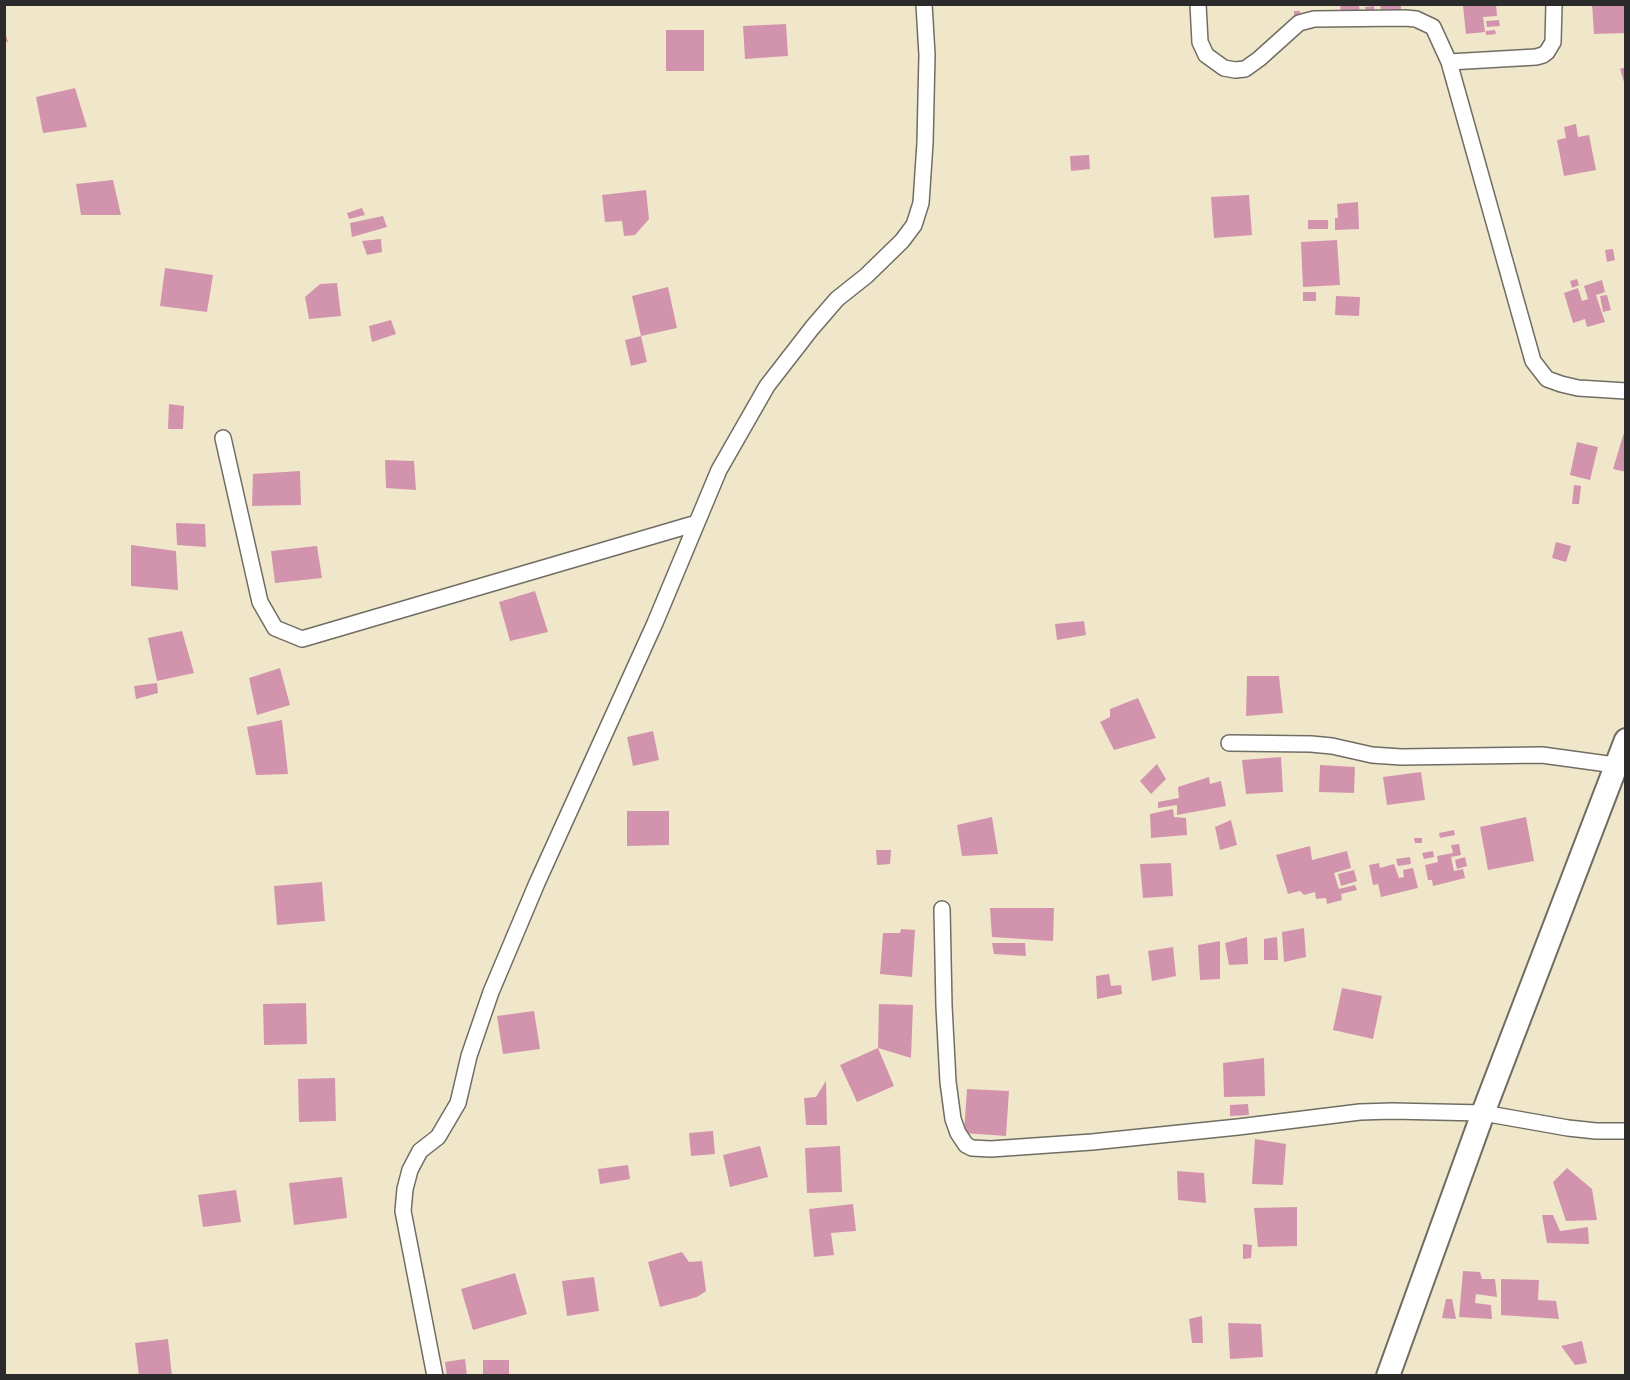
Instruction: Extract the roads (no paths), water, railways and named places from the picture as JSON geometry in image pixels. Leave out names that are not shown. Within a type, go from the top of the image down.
[{"type":"street","points":[[435,1376],[403,1211],[410,1170],[420,1150],[438,1137],[458,1103],[469,1056],[491,992],[542,872],[655,623],[719,470],[767,386],[812,328],[837,299],[866,276],[902,241],[914,225],[921,203],[925,143],[927,55],[924,4]]},
{"type":"street","points":[[1198,4],[1200,42],[1206,55],[1224,68],[1245,69],[1299,23],[1314,19],[1405,18],[1426,22],[1433,27],[1449,62],[1533,361],[1547,379],[1561,384],[1578,388],[1626,391]]},
{"type":"street","points":[[1449,62],[1543,55],[1553,42],[1554,4]]},
{"type":"street","points":[[223,438],[260,602],[274,628],[302,639],[697,523]]},
{"type":"street","points":[[1388,1376],[1483,1113],[1626,740]]},
{"type":"street","points":[[1229,743],[1311,744],[1372,755],[1401,757],[1542,754],[1615,765]]},
{"type":"street","points":[[942,909],[948,1082],[953,1119],[958,1133],[966,1145],[972,1148],[991,1149],[1092,1142],[1360,1112],[1483,1113],[1568,1128],[1626,1131]]}]
